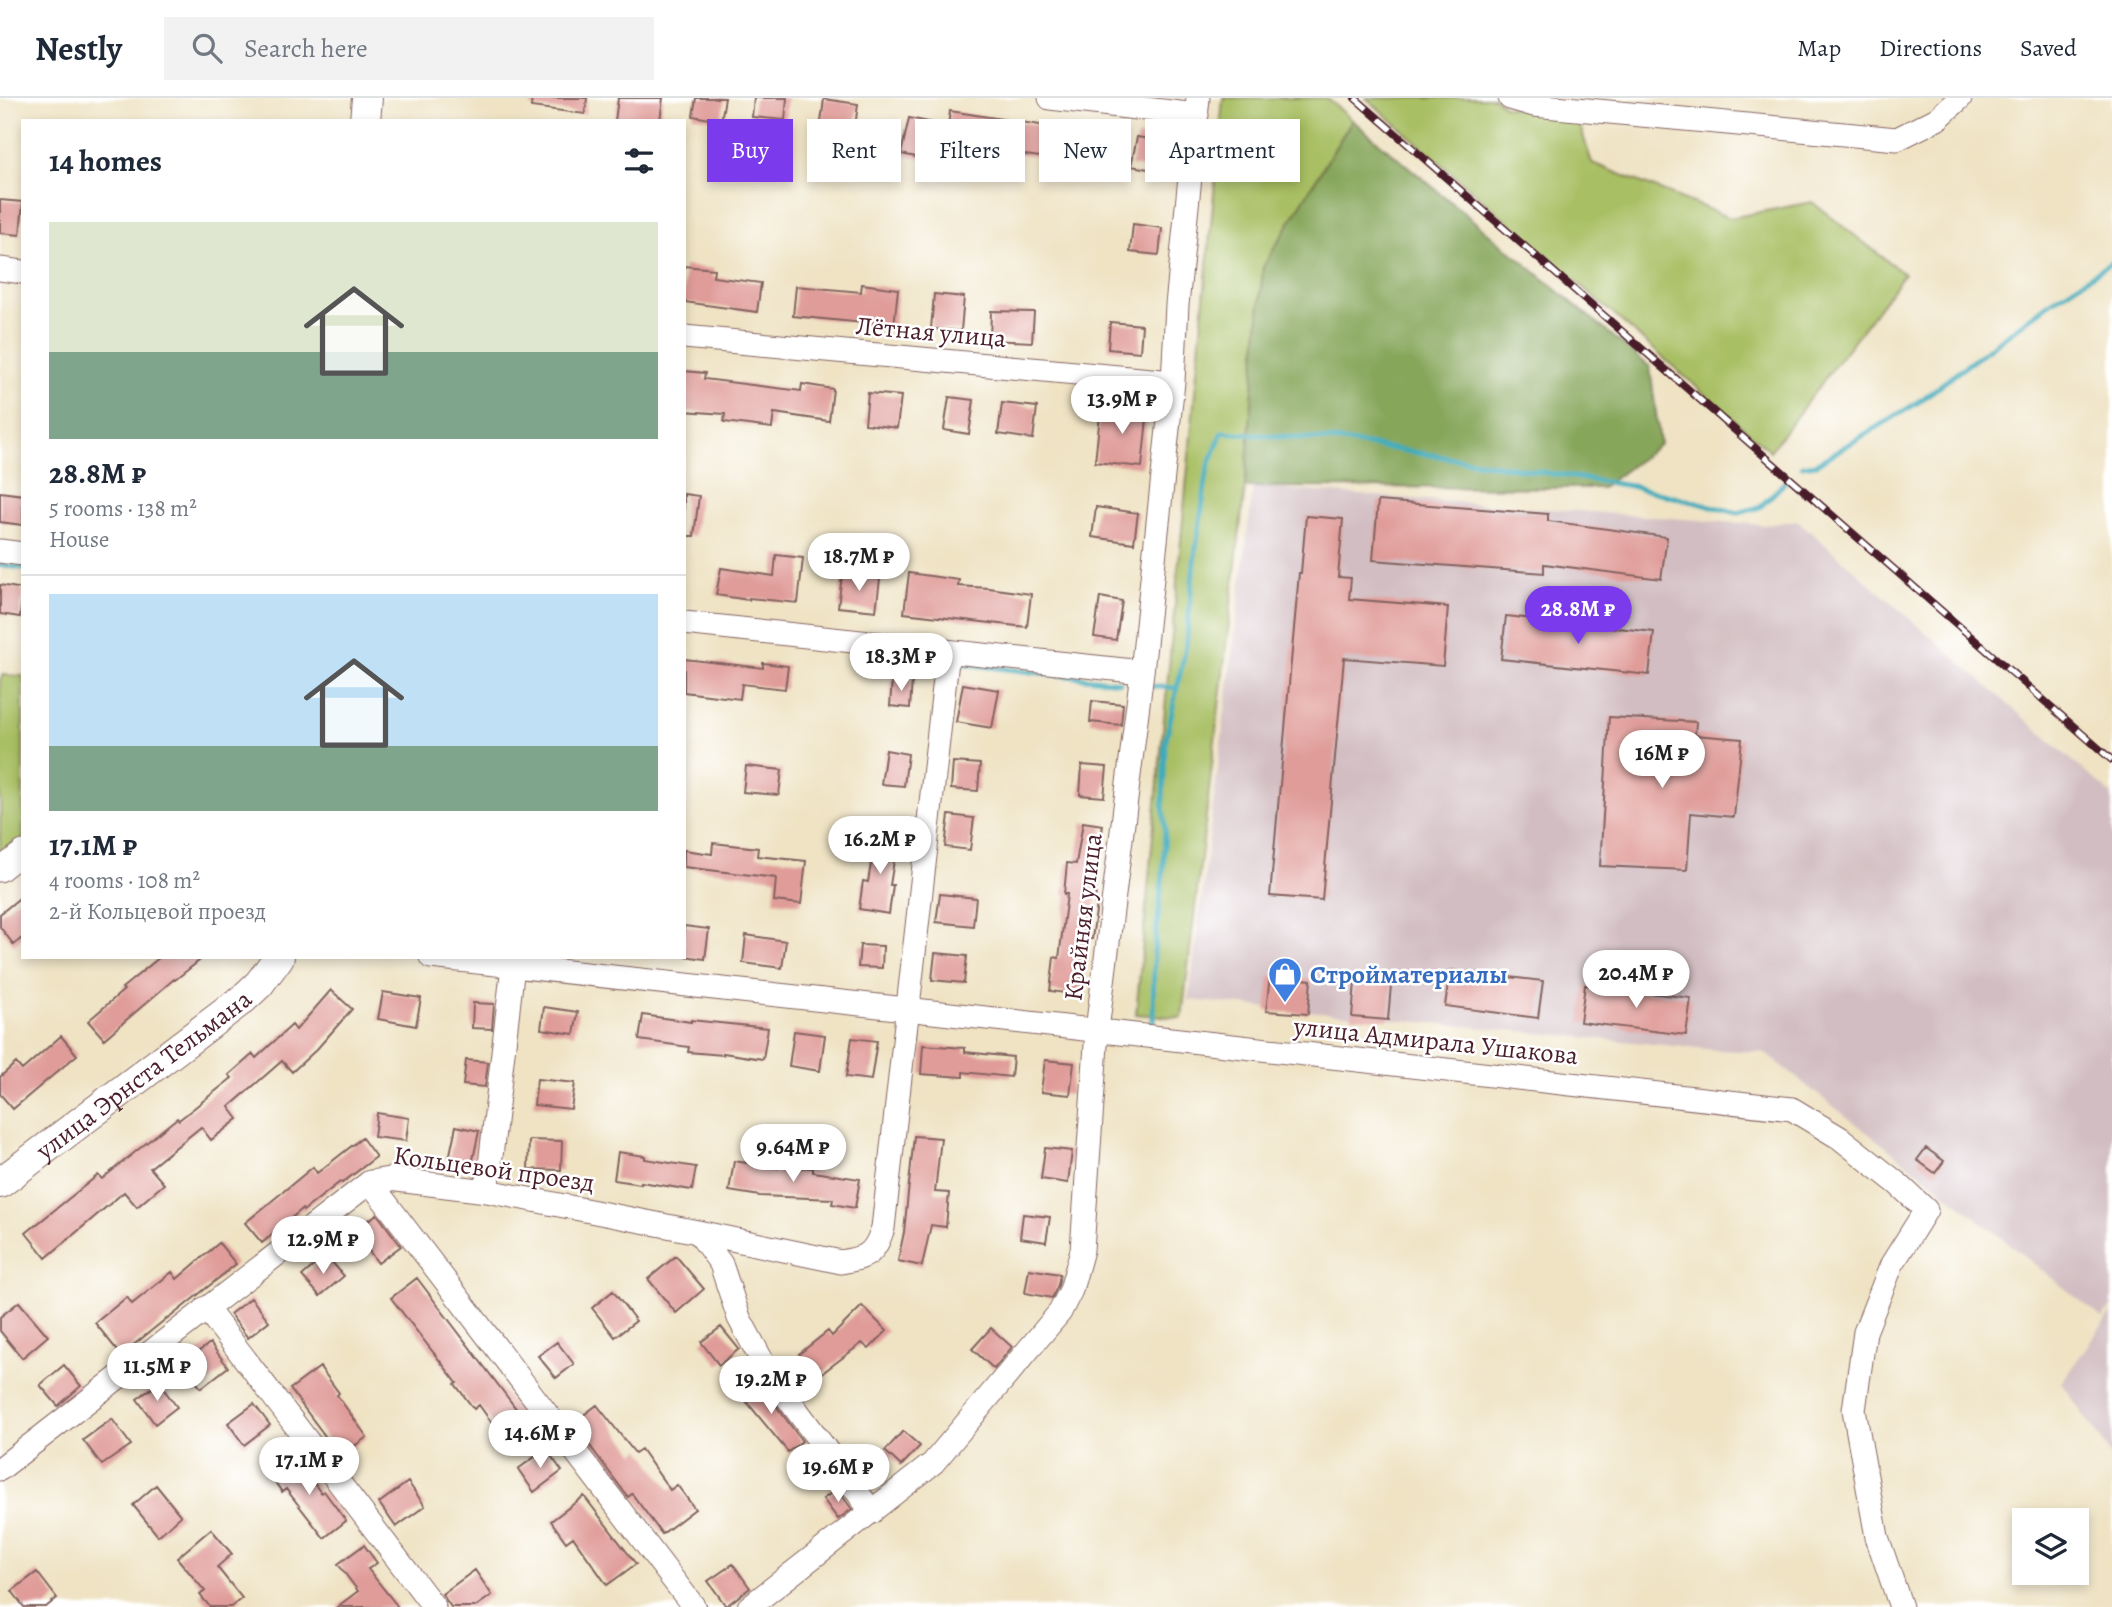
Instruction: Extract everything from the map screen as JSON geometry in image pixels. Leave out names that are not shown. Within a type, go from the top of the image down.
[{"type":"main road","points":[[365,119],[367,98]]},
{"type":"main road","name":"улица Эрнста Тельмана","points":[[0,1183],[243,999],[259,984],[278,959]]},
{"type":"street","points":[[1049,98],[1197,106]]},
{"type":"street","points":[[1510,98],[1534,105],[1897,139],[1937,119],[1960,98]]},
{"type":"street","name":"Крайняя улица","points":[[749,1607],[933,1463],[1060,1312],[1071,1290],[1082,1250],[1097,1030],[1142,672],[1173,382],[1177,306],[1197,106]]},
{"type":"street","points":[[0,270],[21,272]]},
{"type":"street","name":"Лётная улица","points":[[686,337],[1173,382]]},
{"type":"street","points":[[0,551],[21,554]]},
{"type":"street","points":[[686,623],[1142,672]]},
{"type":"street","points":[[906,1009],[948,653]]},
{"type":"street","points":[[0,870],[21,854]]},
{"type":"street","name":"улица Адмирала Ушакова","points":[[464,959],[513,962],[1792,1109],[1840,1138],[1926,1210],[1892,1264],[1865,1332],[1854,1410],[1877,1537],[1901,1607]]},
{"type":"street","points":[[487,1191],[513,962]]},
{"type":"street","name":"Кольцевой проезд","points":[[0,1469],[370,1182],[389,1179],[487,1191],[841,1262],[863,1258],[877,1245],[883,1228],[906,1009]]},
{"type":"street","points":[[370,1182],[694,1607]]},
{"type":"street","points":[[698,1232],[720,1264],[739,1318],[767,1370],[872,1512]]},
{"type":"street","points":[[206,1308],[434,1607]]},
{"type":"shaded area","points":[[1253,487],[1765,525],[1797,520],[2112,795],[2112,1306],[2102,1318],[1763,1052],[1717,1050],[1189,1000]]},
{"type":"shaded area","points":[[2112,1311],[2112,1459],[2061,1383]]},
{"type":"green space","points":[[1223,98],[1327,98],[1352,120],[1263,267],[1245,487],[1182,1018],[1136,1014],[1215,182],[1300,182],[1300,119],[1221,119]]},
{"type":"green space","points":[[1366,98],[1495,98],[1504,106],[1577,117],[1592,163],[1730,218],[1812,202],[1904,274],[1770,451]]},
{"type":"green space","points":[[1352,120],[1650,367],[1660,444],[1602,488],[1245,487],[1263,267]]},
{"type":"green space","points":[[2,675],[21,676],[21,843],[0,860]]},
{"type":"building","points":[[532,98],[587,98],[585,114],[531,107]]},
{"type":"building","points":[[618,98],[663,98],[660,119],[615,119]]},
{"type":"building","points":[[696,98],[725,98],[721,119],[693,116]]},
{"type":"building","points":[[754,98],[787,98],[785,119],[752,117]]},
{"type":"building","points":[[824,99],[858,104],[856,119],[821,119]]},
{"type":"building","points":[[950,111],[1002,119],[949,119]]},
{"type":"building","points":[[909,118],[915,119],[915,157],[901,154]]},
{"type":"building","points":[[1025,123],[1039,125],[1039,157],[1025,155]]},
{"type":"building","points":[[1137,137],[1145,138],[1145,168],[1131,166]]},
{"type":"building","points":[[0,200],[21,202],[20,235],[0,233]]},
{"type":"building","points":[[1133,224],[1162,228],[1159,255],[1130,252]]},
{"type":"building","points":[[686,266],[714,269],[713,277],[761,283],[757,312],[686,302]]},
{"type":"building","points":[[862,284],[898,289],[894,326],[793,316],[796,286],[861,292]]},
{"type":"building","points":[[934,294],[964,297],[961,331],[931,329]]},
{"type":"building","points":[[991,311],[1034,312],[1032,342],[990,340]]},
{"type":"building","points":[[1110,322],[1142,325],[1140,352],[1108,349]]},
{"type":"building","points":[[686,371],[705,373],[704,379],[801,391],[802,384],[833,389],[829,421],[774,413],[772,428],[724,422],[725,414],[686,411]]},
{"type":"building","points":[[868,393],[901,396],[897,428],[865,424]]},
{"type":"building","points":[[949,397],[974,400],[969,434],[944,430]]},
{"type":"building","points":[[1002,403],[1037,407],[1033,439],[998,434]]},
{"type":"building","points":[[1101,405],[1148,409],[1142,467],[1095,462]]},
{"type":"building","points":[[0,492],[21,495],[21,525],[0,522]]},
{"type":"building","points":[[686,494],[699,496],[694,536],[686,536]]},
{"type":"building","points":[[1378,501],[1548,514],[1548,521],[1667,537],[1661,579],[1544,564],[1544,573],[1373,560]]},
{"type":"building","points":[[1096,507],[1138,513],[1134,543],[1092,537]]},
{"type":"building","points":[[1306,516],[1343,519],[1338,577],[1351,578],[1349,599],[1448,607],[1443,666],[1344,658],[1322,900],[1270,896]]},
{"type":"building","points":[[776,555],[803,558],[798,603],[716,595],[721,568],[774,576]]},
{"type":"building","points":[[909,573],[959,580],[958,586],[1031,594],[1027,627],[904,613]]},
{"type":"building","points":[[842,575],[880,579],[876,611],[838,607]]},
{"type":"building","points":[[0,585],[21,589],[20,617],[0,614]]},
{"type":"building","points":[[1100,597],[1122,601],[1116,640],[1094,637]]},
{"type":"building","points":[[1506,616],[1654,632],[1649,675],[1501,659]]},
{"type":"building","points":[[686,659],[763,668],[763,663],[788,666],[785,689],[742,684],[740,699],[686,692]]},
{"type":"building","points":[[892,679],[912,680],[910,708],[890,706]]},
{"type":"building","points":[[963,684],[999,690],[992,728],[956,722]]},
{"type":"building","points":[[1092,701],[1123,704],[1121,725],[1090,722]]},
{"type":"building","points":[[1609,717],[1696,722],[1695,735],[1742,739],[1734,817],[1691,813],[1687,870],[1600,866]]},
{"type":"building","points":[[886,750],[908,754],[904,786],[881,784]]},
{"type":"building","points":[[953,762],[980,764],[978,791],[951,789]]},
{"type":"building","points":[[1082,765],[1107,767],[1104,797],[1080,795]]},
{"type":"building","points":[[746,766],[782,770],[779,795],[743,792]]},
{"type":"building","points":[[949,815],[974,818],[970,850],[945,847]]},
{"type":"building","points":[[1083,822],[1103,825],[1097,866],[1097,904],[1092,939],[1087,939],[1080,995],[1050,991],[1054,957],[1059,958],[1067,894],[1064,894],[1067,863],[1076,864]]},
{"type":"building","points":[[876,833],[898,836],[890,885],[893,885],[889,914],[859,909],[863,881],[868,882]]},
{"type":"building","points":[[713,843],[758,848],[757,856],[806,861],[801,904],[774,901],[776,878],[686,867],[686,850],[712,854]]},
{"type":"building","points":[[940,894],[976,898],[973,926],[936,922]]},
{"type":"building","points":[[21,897],[21,939],[14,945],[0,927],[0,914]]},
{"type":"building","points":[[686,926],[709,929],[705,959],[686,956]]},
{"type":"building","points":[[746,935],[786,941],[782,968],[743,963]]},
{"type":"building","points":[[860,945],[883,946],[882,968],[858,967]]},
{"type":"building","points":[[935,953],[967,956],[964,983],[932,980]]},
{"type":"building","points":[[158,959],[201,959],[104,1039],[88,1021],[124,990],[122,988]]},
{"type":"building","points":[[1450,970],[1543,981],[1538,1018],[1445,1006]]},
{"type":"building","points":[[1270,976],[1311,980],[1308,1014],[1266,1011]]},
{"type":"building","points":[[1355,982],[1391,985],[1388,1020],[1352,1017]]},
{"type":"building","points":[[1585,985],[1691,998],[1686,1035],[1580,1022]]},
{"type":"building","points":[[331,990],[352,1009],[317,1049],[292,1072],[282,1061],[229,1107],[238,1119],[211,1140],[201,1127],[150,1168],[164,1184],[137,1207],[124,1192],[46,1258],[26,1233],[98,1175],[102,1179],[177,1118],[179,1120],[232,1078],[229,1075],[253,1054],[256,1058],[292,1025],[296,1030]]},
{"type":"building","points":[[383,992],[421,998],[416,1026],[378,1019]]},
{"type":"building","points":[[473,1003],[494,1004],[492,1029],[472,1028]]},
{"type":"building","points":[[544,1007],[578,1012],[574,1034],[541,1029]]},
{"type":"building","points":[[643,1015],[768,1028],[763,1059],[723,1053],[688,1052],[689,1047],[639,1040]]},
{"type":"building","points":[[794,1031],[825,1035],[820,1071],[789,1066]]},
{"type":"building","points":[[61,1036],[77,1055],[13,1109],[0,1094],[0,1077],[16,1063],[22,1070]]},
{"type":"building","points":[[852,1038],[877,1041],[871,1080],[846,1077]]},
{"type":"building","points":[[923,1045],[965,1048],[965,1052],[1013,1057],[1011,1077],[963,1072],[963,1077],[921,1074]]},
{"type":"building","points":[[466,1060],[488,1062],[485,1087],[463,1085]]},
{"type":"building","points":[[1045,1060],[1074,1063],[1070,1095],[1041,1092]]},
{"type":"building","points":[[537,1079],[575,1083],[571,1109],[534,1105]]},
{"type":"building","points":[[377,1113],[409,1118],[406,1141],[374,1137]]},
{"type":"building","points":[[456,1126],[479,1131],[472,1164],[449,1159]]},
{"type":"building","points":[[914,1136],[941,1138],[935,1192],[949,1193],[946,1227],[931,1225],[922,1266],[898,1261],[904,1232]]},
{"type":"building","points":[[362,1138],[376,1157],[303,1211],[302,1209],[262,1243],[245,1223],[313,1167],[317,1173]]},
{"type":"building","points":[[529,1140],[562,1141],[561,1170],[528,1169]]},
{"type":"building","points":[[1045,1148],[1072,1151],[1068,1183],[1041,1179]]},
{"type":"building","points":[[1926,1148],[1944,1161],[1935,1173],[1917,1160]]},
{"type":"building","points":[[618,1152],[696,1167],[692,1190],[614,1180]]},
{"type":"building","points":[[734,1161],[778,1168],[813,1168],[813,1172],[860,1179],[855,1208],[832,1204],[833,1199],[760,1196],[729,1191]]},
{"type":"building","points":[[377,1214],[401,1246],[378,1263],[354,1231]]},
{"type":"building","points":[[1023,1214],[1050,1217],[1046,1242],[1020,1238]]},
{"type":"building","points":[[219,1243],[236,1264],[121,1355],[95,1323],[127,1297],[132,1304],[172,1272],[177,1279]]},
{"type":"building","points":[[326,1255],[344,1276],[320,1296],[302,1276]]},
{"type":"building","points":[[676,1256],[704,1289],[676,1313],[648,1279]]},
{"type":"building","points":[[1029,1269],[1060,1274],[1052,1298],[1025,1293]]},
{"type":"building","points":[[417,1278],[530,1427],[507,1444],[479,1405],[474,1409],[391,1298]]},
{"type":"building","points":[[613,1291],[636,1321],[615,1337],[592,1308]]},
{"type":"building","points":[[251,1298],[269,1321],[248,1338],[230,1314]]},
{"type":"building","points":[[19,1302],[48,1336],[22,1358],[0,1331],[0,1317]]},
{"type":"building","points":[[862,1306],[887,1331],[869,1349],[862,1343],[817,1377],[799,1354],[828,1331],[832,1336]]},
{"type":"building","points":[[721,1327],[739,1349],[719,1365],[701,1342]]},
{"type":"building","points":[[991,1328],[1012,1347],[994,1369],[972,1349]]},
{"type":"building","points":[[557,1342],[574,1364],[556,1378],[538,1356]]},
{"type":"building","points":[[210,1343],[228,1367],[201,1388],[182,1364]]},
{"type":"building","points":[[64,1365],[81,1386],[58,1406],[40,1385]]},
{"type":"building","points":[[320,1367],[367,1437],[340,1456],[290,1389]]},
{"type":"building","points":[[758,1381],[802,1441],[788,1452],[741,1395]]},
{"type":"building","points":[[159,1383],[177,1407],[155,1424],[137,1399]]},
{"type":"building","points":[[254,1404],[270,1425],[244,1445],[228,1423]]},
{"type":"building","points":[[597,1405],[635,1453],[641,1449],[670,1490],[677,1485],[695,1509],[662,1534],[632,1494],[628,1497],[573,1423]]},
{"type":"building","points":[[112,1419],[131,1445],[102,1465],[83,1440]]},
{"type":"building","points":[[903,1431],[920,1446],[901,1466],[885,1451]]},
{"type":"building","points":[[546,1449],[562,1471],[534,1492],[518,1469]]},
{"type":"building","points":[[295,1457],[321,1493],[324,1491],[346,1521],[324,1538],[286,1489],[282,1492],[270,1475]]},
{"type":"building","points":[[408,1482],[425,1506],[396,1527],[379,1503]]},
{"type":"building","points":[[156,1485],[181,1516],[158,1536],[133,1505]]},
{"type":"building","points":[[837,1489],[852,1509],[838,1519],[823,1499]]},
{"type":"building","points":[[584,1496],[636,1564],[607,1585],[573,1537],[566,1542],[551,1521]]},
{"type":"building","points":[[211,1529],[232,1554],[217,1567],[242,1598],[231,1607],[210,1607],[200,1595],[205,1591],[177,1558]]},
{"type":"building","points":[[364,1545],[377,1563],[368,1569],[398,1607],[337,1607],[358,1591],[338,1564]]},
{"type":"building","points":[[733,1564],[750,1588],[726,1606],[708,1581]]},
{"type":"building","points":[[475,1570],[492,1595],[475,1607],[451,1607],[442,1594]]},
{"type":"building","points":[[37,1572],[57,1598],[46,1607],[24,1607],[12,1591]]},
{"type":"waterway","points":[[1802,466],[1816,464],[1917,403],[2048,304],[2112,262]]},
{"type":"waterway","points":[[1153,1022],[1154,953],[1165,829],[1165,744],[1186,646],[1194,562],[1208,468],[1222,432],[1342,441],[1631,486],[1738,513],[1760,507],[1784,483]]},
{"type":"waterway","points":[[0,565],[21,568]]},
{"type":"waterway","points":[[963,664],[1120,682]]},
{"type":"waterway","points":[[1151,686],[1177,688]]},
{"type":"railway","points":[[1355,98],[2112,760]]},
{"type":"place","name":"Стройматериалы","points":[[1285,1004]]}]
